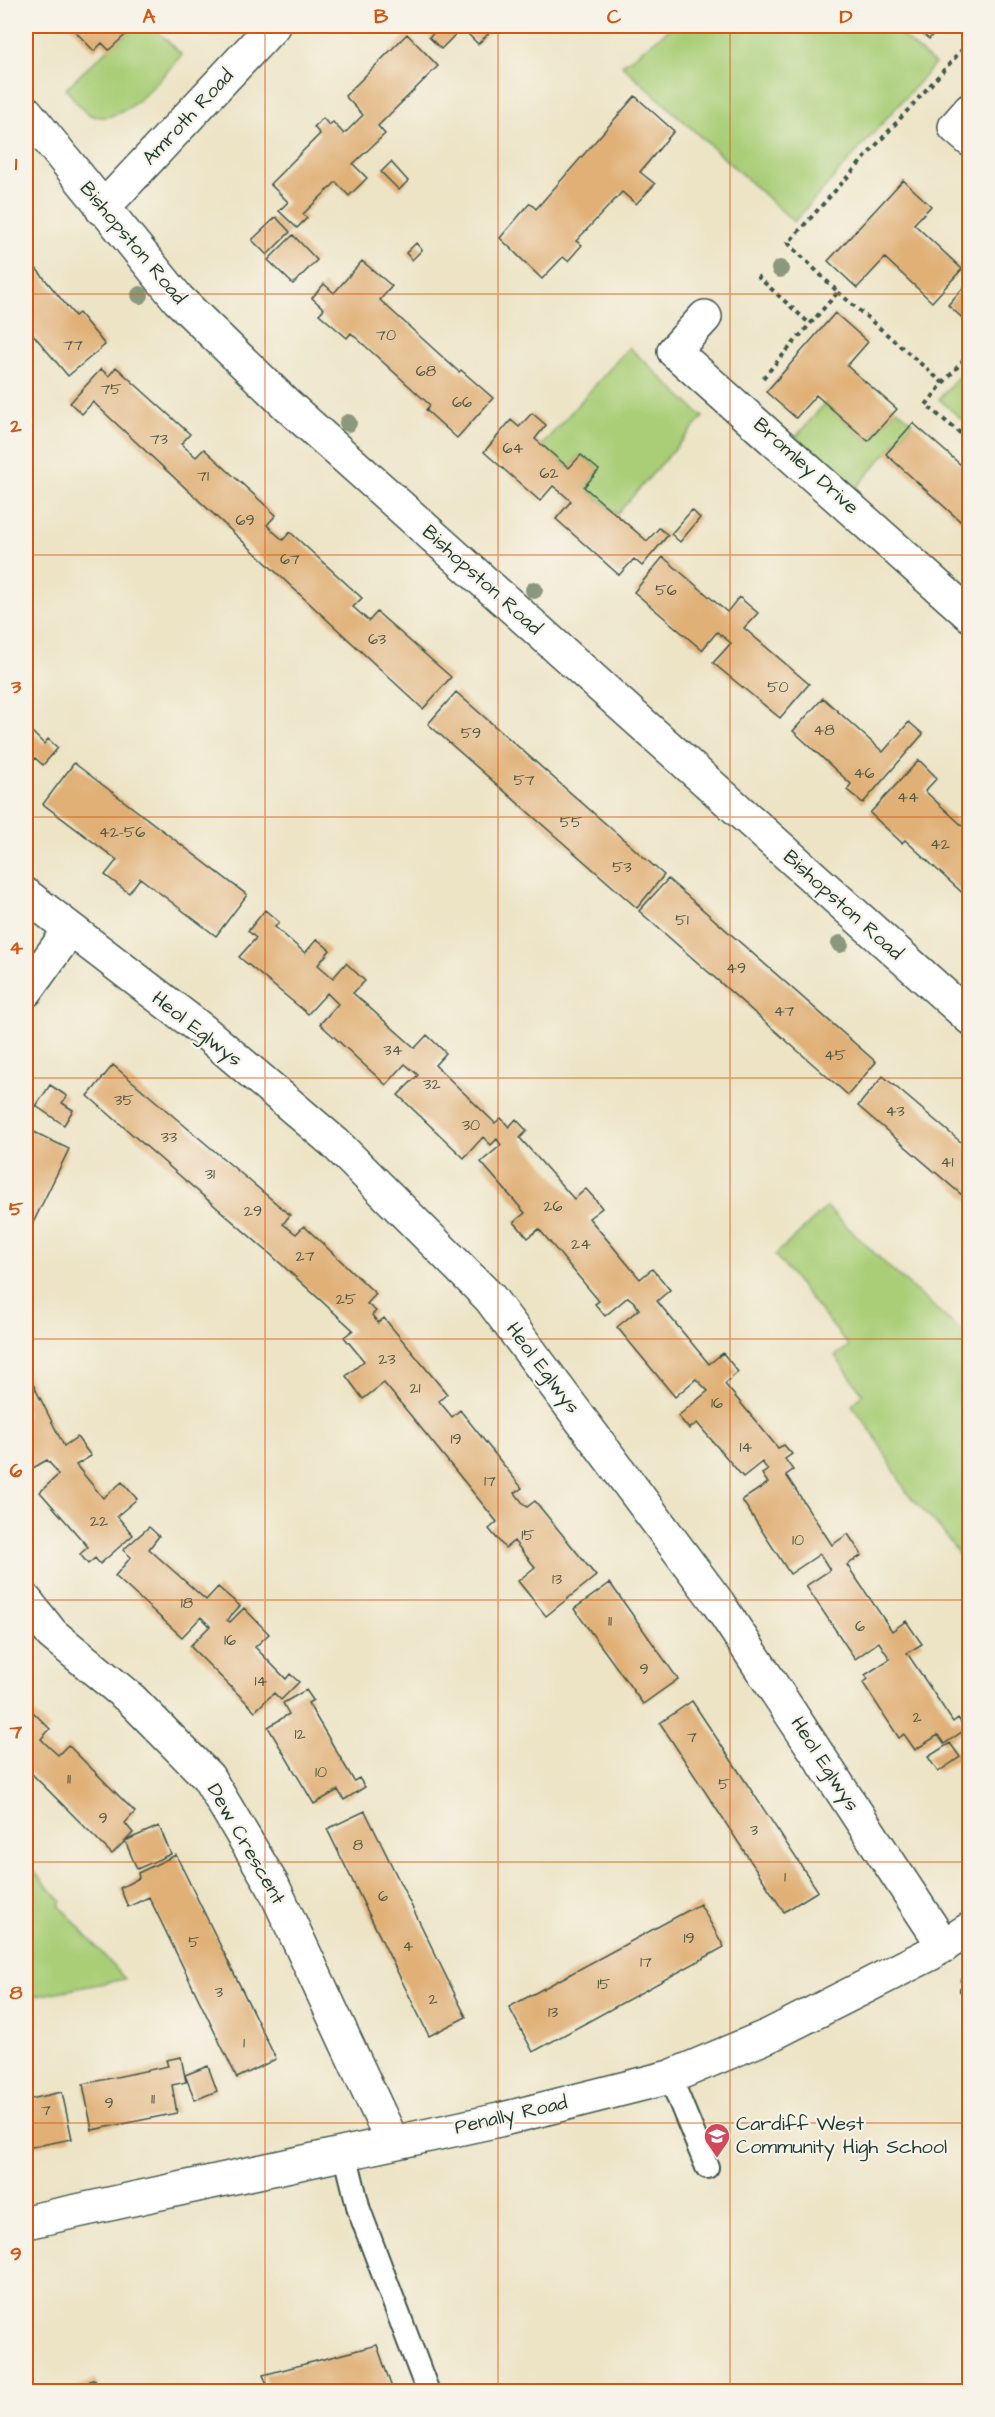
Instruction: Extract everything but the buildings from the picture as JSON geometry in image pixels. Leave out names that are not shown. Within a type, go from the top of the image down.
[{"type":"street","name":"Amroth Road","points":[[102,208],[273,26]]},
{"type":"street","points":[[969,110],[955,127],[969,140]]},
{"type":"street","name":"Bishopston Road","points":[[26,112],[178,299],[286,404],[969,1018]]},
{"type":"street","name":"Bromley Drive","points":[[705,317],[674,351],[739,406],[969,615]]},
{"type":"street","name":"Heol Eglwys","points":[[26,895],[69,931],[201,1029],[336,1144],[490,1298],[718,1603],[959,1948]]},
{"type":"street","points":[[26,991],[69,931]]},
{"type":"street","name":"Dew Crescent","points":[[26,1602],[52,1634],[132,1700],[208,1777],[273,1886],[392,2141]]},
{"type":"street","name":"Penally Road","points":[[26,2222],[392,2141],[499,2120],[670,2077],[770,2035],[959,1948]]},
{"type":"lane","points":[[670,2077],[707,2167]]},
{"type":"lane","points":[[345,2153],[359,2210],[428,2391]]},
{"type":"path","points":[[943,383],[838,292],[788,243],[969,41]]},
{"type":"path","points":[[757,276],[810,324]]},
{"type":"path","points":[[739,406],[838,292]]},
{"type":"path","points":[[969,353],[926,405],[969,441]]},
{"type":"path","points":[[959,1948],[961,1991],[969,2002]]},
{"type":"green space","points":[[135,26],[152,26],[182,55],[152,88],[127,109],[114,115],[101,117],[88,114],[66,89]]},
{"type":"green space","points":[[674,26],[890,26],[935,64],[794,222],[622,65]]},
{"type":"green space","points":[[629,347],[703,417],[617,514],[584,487],[599,470],[581,455],[569,468],[542,445]]},
{"type":"green space","points":[[969,364],[969,426],[939,399]]},
{"type":"green space","points":[[825,403],[868,441],[897,409],[913,423],[854,490],[795,438]]},
{"type":"green space","points":[[827,1207],[892,1270],[969,1338],[969,1569],[940,1528],[907,1493],[874,1435],[852,1405],[863,1394],[835,1356],[849,1346],[775,1255]]},
{"type":"green space","points":[[26,1863],[62,1902],[59,1905],[125,1979],[26,1998]]},
{"type":"place","name":"Cardiff West Community High School","points":[[717,2159]]}]
